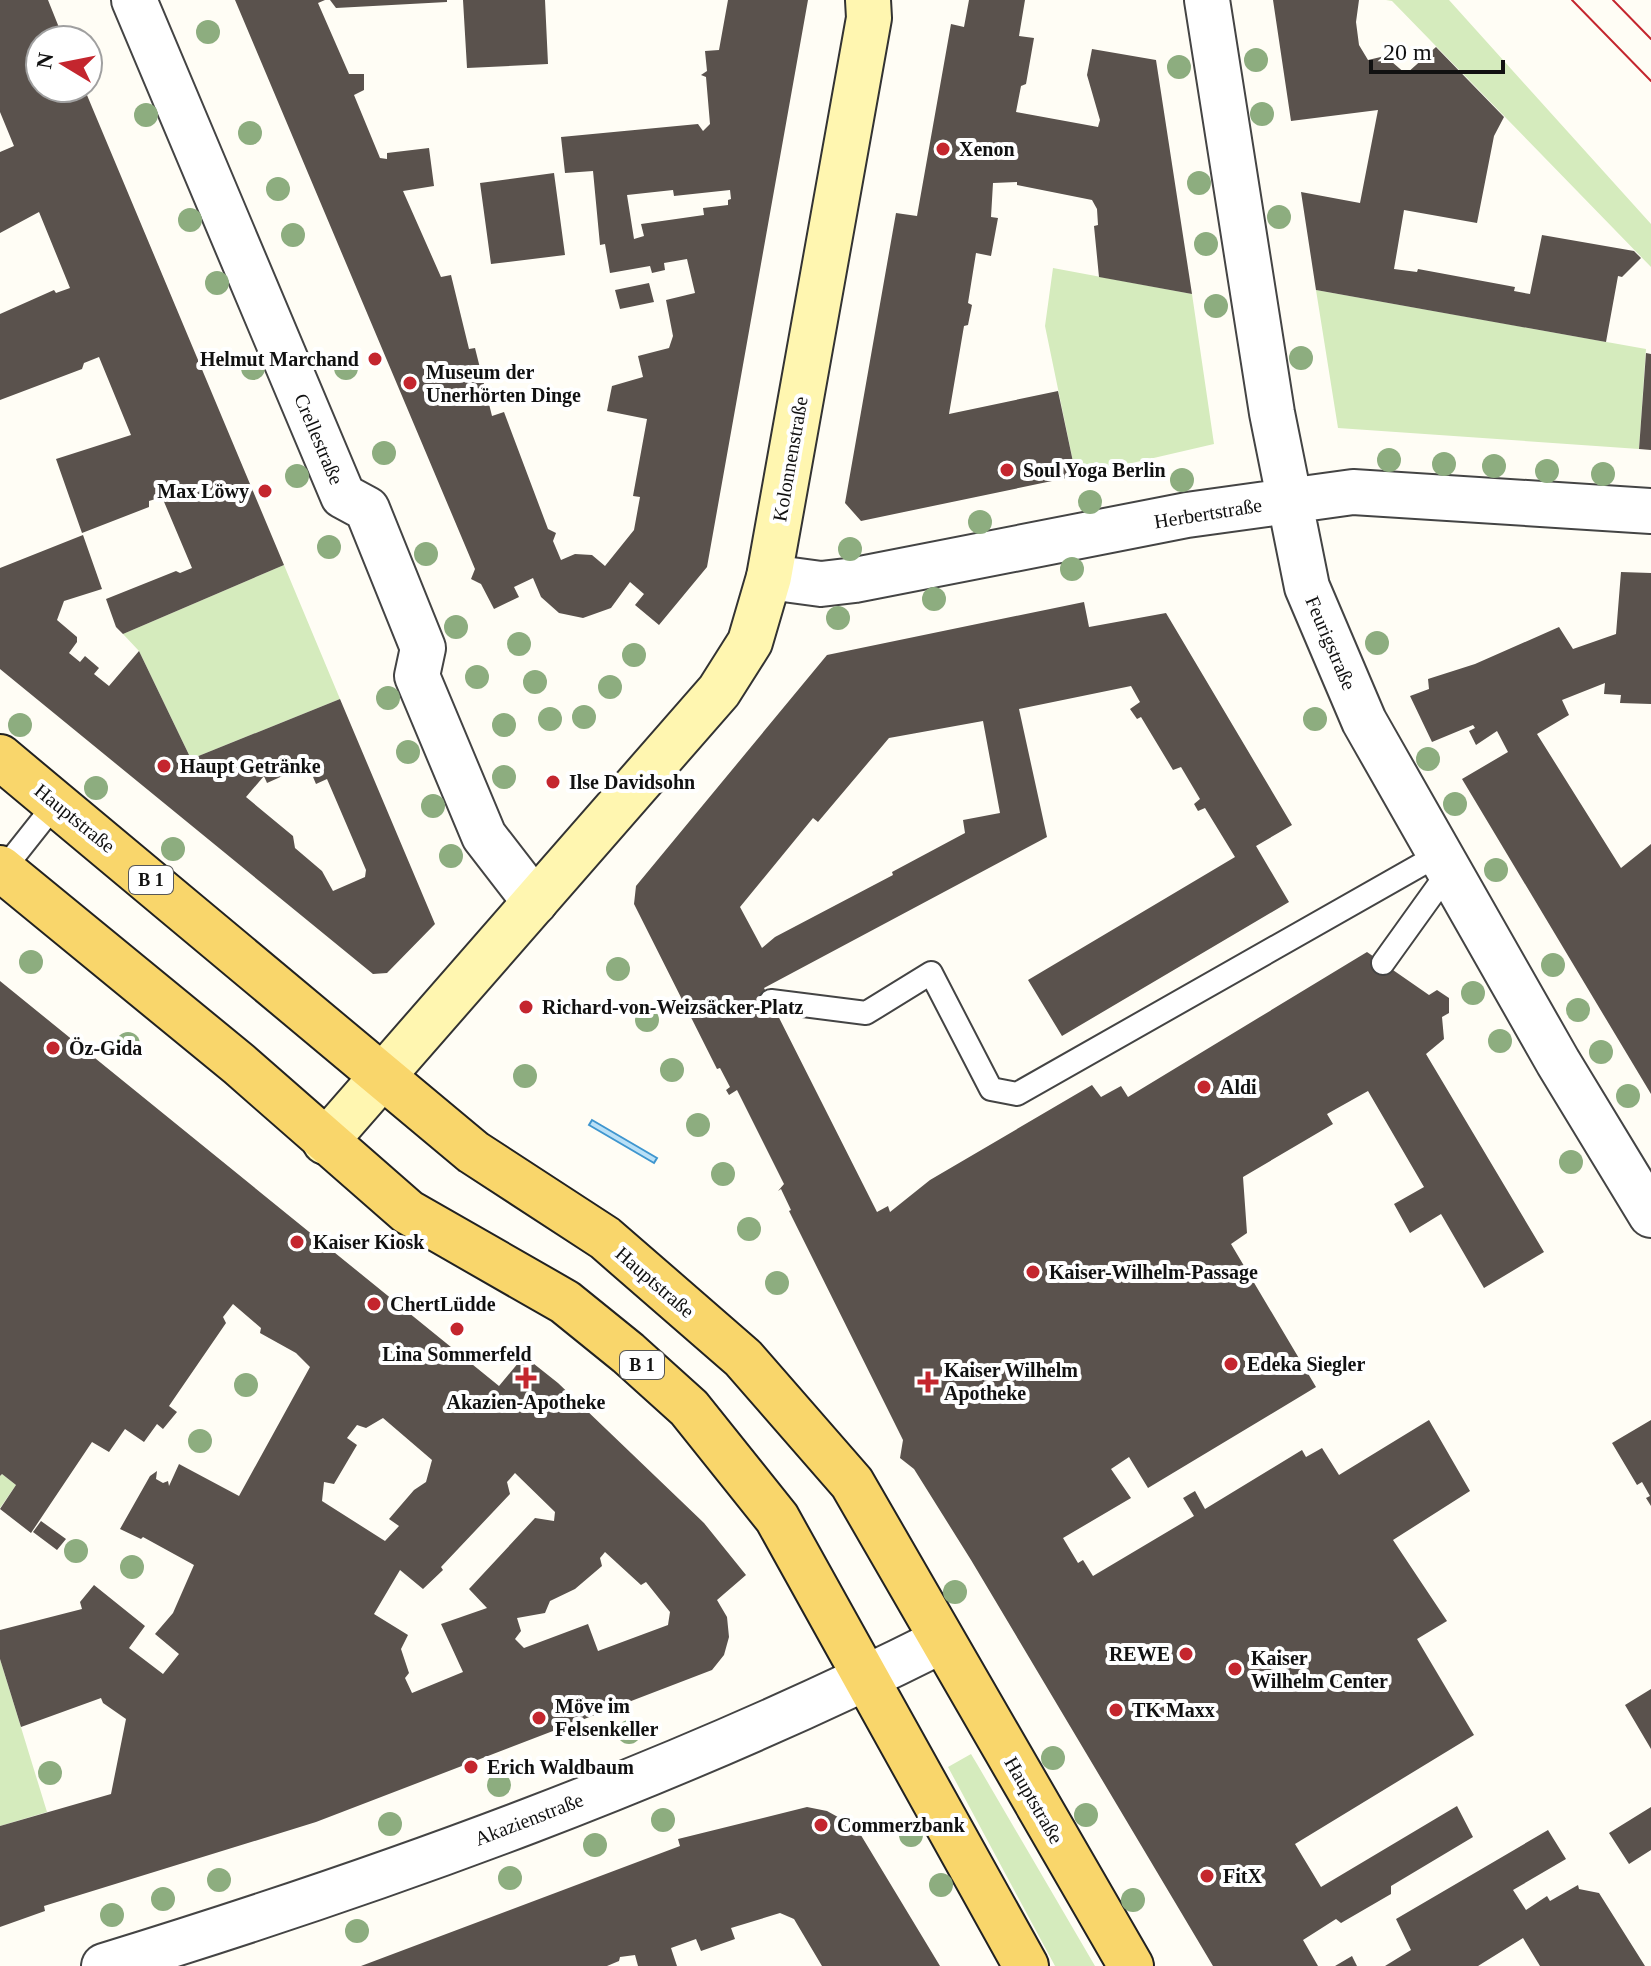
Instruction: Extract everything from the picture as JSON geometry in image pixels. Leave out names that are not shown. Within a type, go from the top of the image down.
[{"type":"main road","name":"Kolonnenstraße","points":[[535,902],[737,667],[761,613],[872,6]]},
{"type":"main road","name":"Hauptstraße","points":[[0,757],[473,1152],[605,1238],[743,1358],[852,1483],[1131,1966]]},
{"type":"main road","name":"B 1","points":[[1,869],[239,1064],[408,1212],[565,1302],[689,1408],[777,1518],[1026,1966]]},
{"type":"main road","points":[[325,1142],[535,902]]},
{"type":"street","name":"Crellestraße","points":[[134,0],[343,496],[367,509],[423,648],[417,676],[484,836],[535,902]]},
{"type":"street","name":"Feurigstraße","points":[[1207,0],[1288,501],[1307,587],[1364,721],[1558,1062],[1651,1215]]},
{"type":"street","name":"Herbertstraße","points":[[769,577],[821,584],[855,580],[1187,515],[1372,491],[1651,511]]},
{"type":"street","name":"Akazienstraße","points":[[104,1966],[274,1914],[545,1813],[767,1726],[941,1641]]},
{"type":"lane","points":[[1,869],[56,803]]},
{"type":"lane","points":[[1383,963],[1443,863]]},
{"type":"lane","points":[[771,1001],[866,1013],[931,973],[991,1089],[1017,1094],[1443,863]]},
{"type":"green space","points":[[1386,0],[1449,0],[1651,224],[1651,267],[1392,1]]},
{"type":"green space","points":[[1053,268],[1192,294],[1214,444],[1076,476],[1045,326]]},
{"type":"green space","points":[[1316,290],[1646,349],[1639,449],[1338,428]]},
{"type":"green space","points":[[284,565],[340,699],[191,759],[139,651],[123,634]]},
{"type":"green space","points":[[2,1474],[16,1485],[0,1508],[0,1476]]},
{"type":"green space","points":[[0,1659],[47,1812],[0,1826]]},
{"type":"green space","points":[[971,1754],[1095,1966],[1055,1966],[948,1767]]},
{"type":"water","points":[[592,1120],[657,1158],[654,1163],[589,1125]]},
{"type":"building","points":[[0,0],[48,0],[58,24],[24,24],[24,104],[91,104],[284,565],[123,634],[116,627],[106,599],[176,571],[180,573],[192,568],[162,497],[149,501],[149,507],[82,533],[56,459],[131,435],[99,357],[84,363],[82,369],[0,400],[0,314],[54,290],[56,293],[70,288],[39,212],[0,233],[0,152],[14,146],[0,112]]},
{"type":"building","points":[[235,0],[325,0],[318,3],[349,74],[364,74],[364,90],[354,95],[380,158],[387,159],[387,153],[429,148],[434,186],[403,191],[441,277],[451,275],[469,349],[475,348],[492,416],[504,412],[548,529],[556,533],[553,541],[561,560],[575,554],[592,555],[605,566],[634,530],[640,497],[633,496],[647,419],[607,411],[612,386],[643,377],[638,356],[669,348],[673,336],[666,300],[695,293],[687,259],[664,263],[665,270],[652,273],[650,266],[610,273],[605,244],[600,245],[593,171],[565,173],[561,137],[698,124],[703,131],[710,124],[706,77],[701,75],[707,71],[705,51],[719,50],[728,0],[808,0],[707,567],[659,625],[635,605],[644,594],[630,582],[611,608],[583,618],[559,613],[541,597],[533,578],[514,587],[519,597],[494,609],[481,584],[471,579],[475,569]],"holes":[[[673,190],[674,196],[730,190],[731,199],[728,205],[703,208],[704,215],[641,224],[644,236],[634,239],[627,195]]]},
{"type":"building","points":[[330,0],[447,0],[447,2],[336,8]]},
{"type":"building","points":[[463,0],[545,0],[548,64],[467,68]]},
{"type":"building","points":[[969,0],[1025,0],[1019,36],[1034,38],[1026,84],[1021,86],[1016,112],[1098,127],[1100,120],[1087,75],[1092,49],[1156,60],[1192,294],[1099,277],[1094,226],[1098,225],[1097,209],[1092,200],[1017,185],[1017,182],[993,183],[991,217],[998,218],[991,256],[976,253],[968,303],[972,305],[968,325],[964,326],[949,414],[1058,391],[1076,476],[861,521],[845,503],[896,213],[917,216],[951,24],[964,27]]},
{"type":"building","points":[[1273,0],[1359,0],[1356,22],[1359,45],[1368,60],[1385,56],[1406,74],[1436,47],[1504,117],[1494,136],[1477,223],[1404,210],[1394,269],[1417,272],[1418,269],[1515,287],[1514,291],[1530,294],[1542,235],[1634,251],[1641,258],[1622,277],[1618,276],[1606,342],[1316,290],[1301,192],[1360,203],[1378,110],[1291,121]]},
{"type":"building","points":[[554,173],[565,255],[491,264],[480,183]]},
{"type":"building","points":[[649,283],[654,302],[620,309],[615,290]]},
{"type":"building","points":[[1646,353],[1651,354],[1651,450],[1639,449]]},
{"type":"building","points":[[83,535],[102,589],[64,601],[57,620],[77,637],[69,653],[80,662],[85,656],[99,668],[94,674],[109,686],[139,651],[191,759],[340,699],[435,924],[387,973],[373,974],[0,669],[0,568]],"holes":[[[305,758],[316,784],[327,779],[366,870],[365,877],[333,891],[322,871],[295,848],[293,836],[246,797],[264,776],[267,783],[287,774],[285,767]]]},
{"type":"building","points":[[1621,572],[1651,573],[1651,704],[1620,703],[1621,695],[1604,694],[1605,683],[1562,700],[1569,715],[1537,734],[1621,868],[1651,844],[1651,1094],[1462,779],[1508,752],[1497,731],[1476,745],[1469,731],[1475,728],[1473,725],[1432,742],[1410,696],[1429,689],[1428,679],[1475,664],[1559,627],[1573,649],[1616,634]]},
{"type":"building","points":[[1084,602],[1089,627],[1166,613],[1292,825],[1256,846],[1289,902],[1062,1036],[1028,980],[1235,857],[1205,808],[1198,811],[1194,804],[1200,799],[1181,767],[1173,770],[1141,717],[1137,719],[1130,709],[1140,702],[1131,686],[1019,709],[1047,837],[764,988],[877,1212],[888,1206],[890,1212],[930,1180],[1092,1085],[1101,1097],[1121,1086],[1128,1097],[1367,952],[1429,995],[1437,990],[1449,998],[1449,1013],[1442,1017],[1444,1039],[1426,1054],[1544,1252],[1484,1288],[1441,1214],[1410,1233],[1394,1204],[1424,1187],[1368,1091],[1327,1114],[1333,1124],[1243,1177],[1247,1233],[1231,1244],[1316,1387],[1148,1488],[1129,1457],[1111,1469],[1131,1498],[1063,1538],[1078,1563],[1083,1560],[1093,1576],[1194,1516],[1183,1498],[1195,1491],[1205,1509],[1302,1450],[1306,1457],[1322,1448],[1339,1475],[1429,1420],[1470,1491],[1393,1540],[1447,1621],[1417,1639],[1474,1735],[1295,1844],[1321,1887],[1457,1806],[1473,1837],[1391,1886],[1391,1894],[1341,1923],[1336,1919],[1303,1940],[1318,1966],[1213,1966],[971,1560],[914,1469],[900,1458],[903,1440],[789,1211],[781,1189],[778,1191],[784,1184],[737,1090],[729,1095],[726,1090],[730,1087],[720,1068],[717,1069],[634,904],[636,886],[827,655]],"holes":[[[983,721],[1000,813],[963,820],[965,833],[775,937],[762,948],[740,907],[813,818],[818,822],[889,738]]]},
{"type":"building","points":[[0,981],[499,1386],[524,1356],[558,1383],[704,1523],[746,1575],[717,1600],[727,1617],[729,1637],[724,1655],[712,1670],[316,1822],[44,1906],[45,1911],[0,1927],[0,1826],[111,1794],[126,1719],[103,1703],[101,1698],[21,1727],[0,1659],[0,1630],[82,1609],[80,1602],[94,1585],[145,1626],[129,1648],[163,1674],[179,1654],[155,1634],[173,1613],[194,1565],[143,1537],[141,1539],[120,1529],[150,1476],[157,1471],[156,1479],[163,1483],[168,1481],[169,1486],[179,1464],[239,1496],[310,1367],[296,1353],[260,1333],[261,1328],[233,1304],[223,1317],[226,1323],[169,1406],[177,1412],[163,1429],[157,1424],[144,1442],[125,1429],[109,1452],[92,1442],[31,1533],[0,1509],[16,1485],[2,1474],[0,1476]],"holes":[[[383,1418],[432,1460],[426,1482],[414,1490],[389,1519],[399,1526],[385,1541],[322,1501],[324,1482],[334,1484],[357,1445],[347,1438],[357,1425],[366,1428]],[[515,1473],[555,1512],[554,1521],[535,1518],[469,1589],[487,1608],[441,1624],[463,1672],[412,1693],[405,1678],[409,1673],[401,1649],[408,1635],[374,1614],[400,1570],[423,1589],[443,1570],[441,1567],[510,1494],[507,1482]],[[605,1552],[641,1585],[646,1582],[670,1612],[668,1625],[598,1651],[588,1624],[524,1648],[515,1639],[521,1631],[517,1618],[545,1613],[550,1601],[575,1589],[602,1566],[600,1558]]]},
{"type":"building","points":[[1651,1420],[1651,1506],[1646,1498],[1650,1496],[1642,1482],[1637,1485],[1612,1443]]},
{"type":"building","points":[[41,1521],[66,1539],[57,1550],[33,1532]]},
{"type":"building","points":[[1651,1689],[1651,1749],[1625,1705]]},
{"type":"building","points":[[807,1807],[827,1811],[856,1827],[940,1966],[822,1966],[794,1919],[780,1913],[731,1928],[735,1939],[701,1951],[696,1939],[671,1948],[677,1966],[638,1966],[635,1955],[620,1957],[619,1961],[607,1966],[361,1966],[680,1846],[678,1839]]},
{"type":"building","points":[[1651,1807],[1651,1850],[1629,1864],[1609,1833]]},
{"type":"building","points":[[1548,1830],[1566,1859],[1513,1890],[1526,1910],[1547,1896],[1550,1901],[1578,1885],[1579,1889],[1599,1893],[1645,1966],[1540,1966],[1523,1938],[1478,1966],[1385,1966],[1411,1950],[1396,1919]]},
{"type":"building","points":[[1352,1956],[1357,1966],[1335,1966]]},
{"type":"tram line","points":[[1572,0],[1651,81]]},
{"type":"tram line","points":[[1613,0],[1651,39]]},
{"type":"place","name":"Xenon","points":[[943,149]]},
{"type":"place","name":"Helmut Marchand","points":[[375,359]]},
{"type":"place","name":"Museum der Unerhörten Dinge","points":[[410,383]]},
{"type":"place","name":"Soul Yoga Berlin","points":[[1007,470]]},
{"type":"place","name":"Max Löwy","points":[[265,491]]},
{"type":"place","name":"Haupt Getränke","points":[[164,766]]},
{"type":"place","name":"Ilse Davidsohn","points":[[553,782]]},
{"type":"place","name":"Richard-von-Weizsäcker-Platz","points":[[526,1007]]},
{"type":"place","name":"Öz-Gida","points":[[53,1048]]},
{"type":"place","name":"Aldi","points":[[1204,1087]]},
{"type":"place","name":"Kaiser Kiosk","points":[[297,1242]]},
{"type":"place","name":"Kaiser-Wilhelm-Passage","points":[[1033,1272]]},
{"type":"place","name":"ChertLüdde","points":[[374,1304]]},
{"type":"place","name":"Lina Sommerfeld","points":[[457,1329]]},
{"type":"place","name":"Edeka Siegler","points":[[1231,1364]]},
{"type":"place","name":"Akazien-Apotheke","points":[[526,1378]]},
{"type":"place","name":"Kaiser Wilhelm Apotheke","points":[[928,1382]]},
{"type":"place","name":"REWE","points":[[1186,1654]]},
{"type":"place","name":"Kaiser Wilhelm Center","points":[[1235,1669]]},
{"type":"place","name":"TK Maxx","points":[[1116,1710]]},
{"type":"place","name":"Möve im Felsenkeller","points":[[539,1718]]},
{"type":"place","name":"Erich Waldbaum","points":[[471,1767]]},
{"type":"place","name":"Commerzbank","points":[[821,1825]]},
{"type":"place","name":"FitX","points":[[1207,1876]]}]
